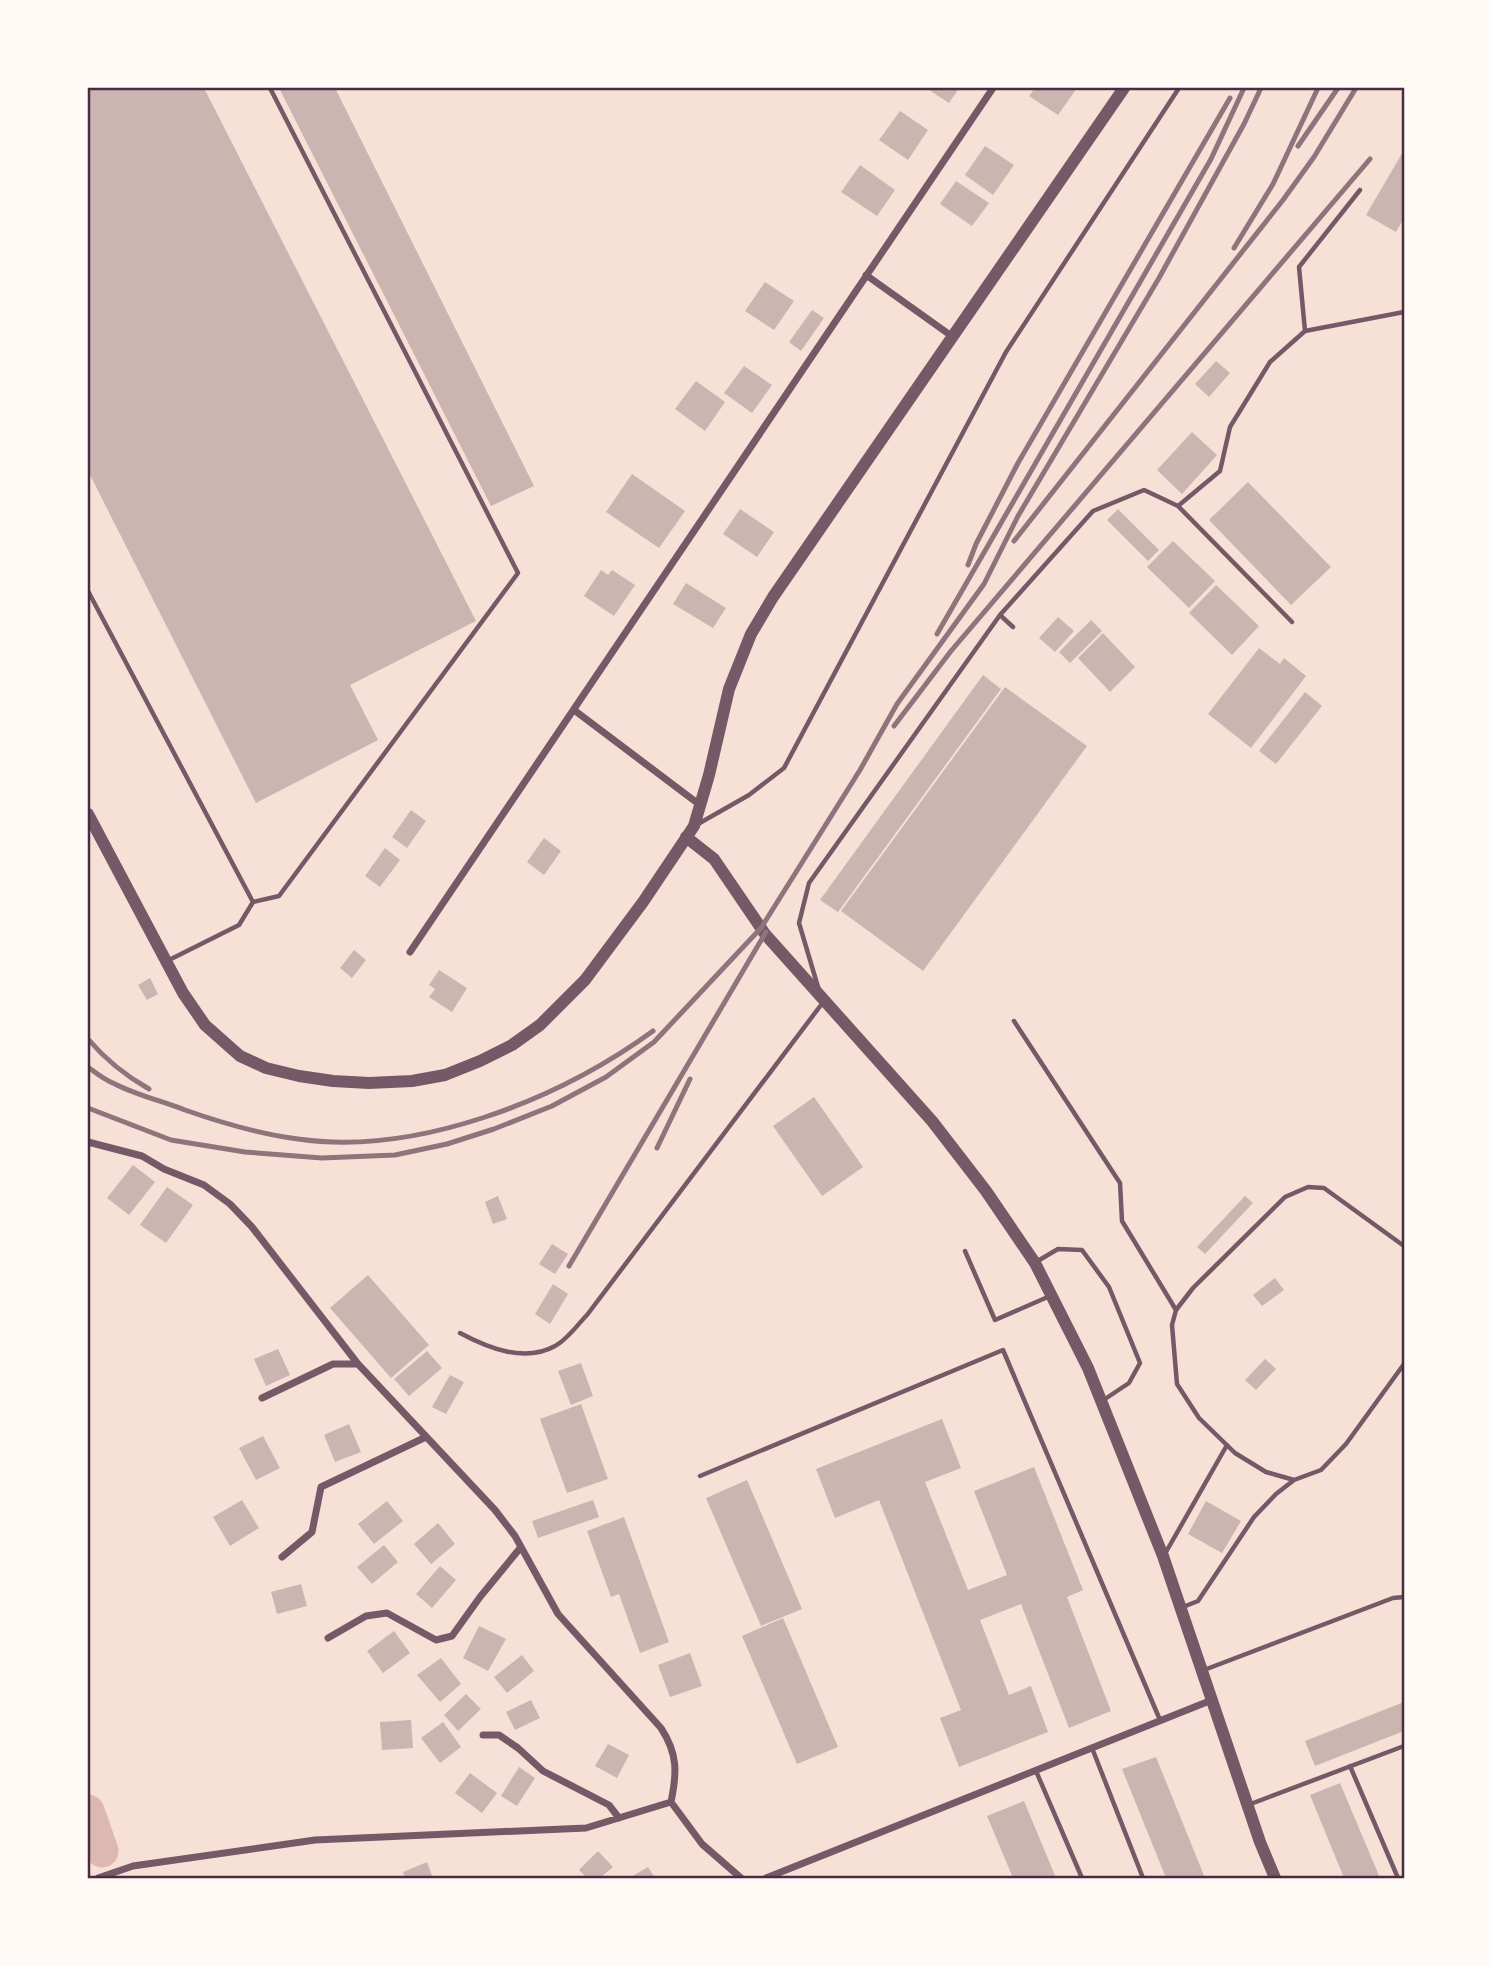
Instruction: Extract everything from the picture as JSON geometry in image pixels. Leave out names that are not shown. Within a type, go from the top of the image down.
[{"type":"street","points":[[410,952],[993,88]]},
{"type":"street","points":[[88,814],[166,962],[205,1026],[240,1056],[266,1068],[299,1076],[369,1083],[412,1081],[445,1075],[480,1061],[512,1045],[540,1026],[585,980],[635,913],[694,826],[729,690],[751,634],[774,597],[1124,88]]},
{"type":"street","points":[[866,275],[953,337]]},
{"type":"street","points":[[574,710],[700,805]]},
{"type":"street","points":[[686,837],[714,859],[765,933],[932,1121],[986,1191],[1035,1264],[1088,1368],[1163,1556],[1247,1805],[1275,1878]]},
{"type":"street","points":[[88,1142],[142,1156],[164,1169],[204,1185],[230,1204],[252,1227],[358,1364],[495,1510],[521,1547],[558,1614],[661,1728],[671,1744],[676,1775],[671,1802],[702,1844],[740,1878]]},
{"type":"street","points":[[262,1398],[333,1364],[358,1364]]},
{"type":"street","points":[[282,1557],[312,1532],[321,1487],[426,1437]]},
{"type":"street","points":[[328,1638],[366,1616],[387,1613],[436,1640],[452,1636],[521,1547]]},
{"type":"street","points":[[766,1878],[1212,1700]]},
{"type":"street","points":[[483,1735],[499,1735],[543,1771],[609,1805],[619,1818]]},
{"type":"street","points":[[98,1878],[133,1866],[315,1840],[586,1828],[671,1802]]},
{"type":"lane","points":[[166,962],[239,925],[253,902],[279,896],[518,573],[270,88]]},
{"type":"lane","points":[[694,826],[750,795],[784,768],[1006,352],[1179,88]]},
{"type":"lane","points":[[1305,331],[1299,267],[1360,190]]},
{"type":"lane","points":[[1178,506],[1220,471],[1230,427],[1270,362],[1305,331],[1405,312]]},
{"type":"lane","points":[[460,1333],[487,1347],[533,1354],[557,1346],[587,1315],[822,998],[799,923],[809,883],[1000,615],[1093,511],[1144,490],[1178,506],[1292,622]]},
{"type":"lane","points":[[88,591],[253,902]]},
{"type":"lane","points":[[1000,615],[1013,627]]},
{"type":"lane","points":[[1014,1021],[1120,1183],[1122,1221],[1176,1310]]},
{"type":"lane","points":[[1294,1480],[1266,1472],[1235,1453],[1199,1418],[1177,1384],[1172,1325],[1176,1310],[1193,1288],[1285,1197],[1307,1187],[1324,1188],[1405,1246]]},
{"type":"lane","points":[[1035,1264],[1058,1249],[1082,1250],[1109,1287],[1140,1363],[1129,1383],[1101,1402]]},
{"type":"lane","points":[[965,1251],[995,1320],[1051,1296]]},
{"type":"lane","points":[[700,1476],[1003,1350],[1160,1721]]},
{"type":"lane","points":[[1180,1608],[1198,1601],[1254,1517],[1276,1494],[1294,1480],[1321,1470],[1346,1444],[1405,1364]]},
{"type":"lane","points":[[1163,1556],[1227,1445]]},
{"type":"lane","points":[[1203,1671],[1393,1598],[1405,1597]]},
{"type":"lane","points":[[1247,1805],[1405,1746]]},
{"type":"lane","points":[[1092,1748],[1143,1878]]},
{"type":"lane","points":[[1350,1766],[1398,1878]]},
{"type":"lane","points":[[1036,1771],[1082,1878]]},
{"type":"building","points":[[88,88],[204,88],[476,621],[350,685],[378,740],[256,803],[88,471]]},
{"type":"building","points":[[279,88],[335,88],[534,486],[491,506]]},
{"type":"building","points":[[926,88],[959,88],[949,103]]},
{"type":"building","points":[[1035,88],[1077,88],[1058,115],[1029,96]]},
{"type":"building","points":[[900,111],[928,130],[908,160],[879,140]]},
{"type":"building","points":[[985,146],[1014,165],[993,195],[965,175]]},
{"type":"building","points":[[1404,150],[1404,218],[1396,232],[1366,215]]},
{"type":"building","points":[[860,165],[895,190],[877,216],[841,192]]},
{"type":"building","points":[[956,181],[989,203],[972,226],[940,204]]},
{"type":"building","points":[[765,282],[794,301],[774,330],[745,311]]},
{"type":"building","points":[[812,310],[824,318],[801,351],[789,342]]},
{"type":"building","points":[[1216,361],[1230,373],[1209,397],[1195,384]]},
{"type":"building","points":[[744,366],[772,385],[752,413],[724,393]]},
{"type":"building","points":[[696,381],[725,402],[705,431],[675,409]]},
{"type":"building","points":[[1192,432],[1217,455],[1182,494],[1157,470]]},
{"type":"building","points":[[632,474],[685,511],[659,548],[606,512]]},
{"type":"building","points":[[1248,482],[1331,567],[1291,605],[1209,520]]},
{"type":"building","points":[[740,509],[774,532],[757,557],[723,534]]},
{"type":"building","points":[[1118,509],[1159,550],[1148,561],[1107,520]]},
{"type":"building","points":[[1173,541],[1215,581],[1189,608],[1147,567]]},
{"type":"building","points":[[601,570],[608,575],[612,570],[635,585],[614,616],[584,596]]},
{"type":"building","points":[[686,583],[726,608],[713,628],[673,604]]},
{"type":"building","points":[[1216,585],[1259,626],[1232,655],[1189,613]]},
{"type":"building","points":[[1058,617],[1074,631],[1055,652],[1039,638]]},
{"type":"building","points":[[1091,620],[1102,631],[1070,663],[1059,652]]},
{"type":"building","points":[[1103,633],[1135,667],[1110,692],[1078,658]]},
{"type":"building","points":[[1259,648],[1280,664],[1284,658],[1306,676],[1251,748],[1208,714]]},
{"type":"building","points":[[983,675],[1001,689],[838,912],[820,900]]},
{"type":"building","points":[[1005,687],[1087,746],[923,971],[841,911]]},
{"type":"building","points":[[1305,692],[1322,706],[1276,764],[1259,751]]},
{"type":"building","points":[[411,810],[426,821],[407,848],[392,837]]},
{"type":"building","points":[[544,838],[561,851],[544,875],[527,862]]},
{"type":"building","points":[[385,848],[400,860],[380,887],[365,876]]},
{"type":"building","points":[[354,950],[366,960],[352,978],[340,968]]},
{"type":"building","points":[[439,970],[467,988],[452,1012],[429,997],[435,989],[429,985]]},
{"type":"building","points":[[150,978],[158,994],[147,1000],[138,985]]},
{"type":"building","points":[[814,1097],[863,1167],[822,1196],[773,1126]]},
{"type":"building","points":[[133,1165],[155,1182],[129,1215],[107,1198]]},
{"type":"building","points":[[167,1187],[193,1205],[166,1243],[140,1225]]},
{"type":"building","points":[[498,1196],[507,1219],[493,1224],[485,1202]]},
{"type":"building","points":[[1245,1196],[1253,1203],[1205,1254],[1197,1247]]},
{"type":"building","points":[[552,1244],[568,1254],[555,1274],[539,1264]]},
{"type":"building","points":[[368,1275],[429,1345],[391,1378],[330,1308]]},
{"type":"building","points":[[1275,1278],[1284,1290],[1262,1306],[1253,1295]]},
{"type":"building","points":[[553,1284],[568,1294],[550,1324],[535,1314]]},
{"type":"building","points":[[278,1349],[290,1375],[266,1386],[254,1359]]},
{"type":"building","points":[[427,1351],[442,1368],[409,1396],[394,1379]]},
{"type":"building","points":[[1265,1359],[1276,1369],[1256,1390],[1245,1380]]},
{"type":"building","points":[[581,1363],[593,1396],[571,1405],[558,1371]]},
{"type":"building","points":[[450,1375],[464,1382],[446,1414],[432,1407]]},
{"type":"building","points":[[581,1404],[608,1479],[567,1493],[540,1419]]},
{"type":"building","points":[[942,1419],[961,1468],[925,1482],[968,1590],[1007,1575],[974,1491],[1034,1467],[1083,1590],[1067,1597],[1111,1711],[1069,1728],[1021,1604],[980,1620],[1009,1695],[1031,1686],[1048,1732],[959,1767],[940,1718],[961,1710],[879,1500],[835,1518],[816,1469]]},
{"type":"building","points":[[349,1424],[361,1452],[335,1462],[324,1435]]},
{"type":"building","points":[[263,1436],[280,1468],[256,1480],[239,1448]]},
{"type":"building","points":[[747,1480],[802,1609],[761,1626],[706,1498]]},
{"type":"building","points":[[242,1500],[259,1528],[230,1546],[213,1517]]},
{"type":"building","points":[[593,1500],[599,1517],[538,1538],[532,1521]]},
{"type":"building","points":[[387,1501],[403,1521],[374,1544],[358,1524]]},
{"type":"building","points":[[1206,1501],[1241,1521],[1222,1553],[1188,1534]]},
{"type":"building","points":[[624,1517],[669,1642],[640,1653],[619,1594],[611,1597],[587,1531]]},
{"type":"building","points":[[438,1523],[455,1544],[431,1564],[414,1544]]},
{"type":"building","points":[[384,1545],[398,1562],[372,1584],[357,1567]]},
{"type":"building","points":[[440,1566],[456,1580],[432,1608],[416,1594]]},
{"type":"building","points":[[301,1584],[307,1606],[277,1614],[271,1592]]},
{"type":"building","points":[[783,1618],[838,1747],[797,1764],[742,1636]]},
{"type":"building","points":[[479,1626],[506,1639],[488,1671],[463,1658]]},
{"type":"building","points":[[394,1631],[410,1653],[383,1673],[367,1651]]},
{"type":"building","points":[[690,1653],[702,1686],[670,1697],[658,1665]]},
{"type":"building","points":[[522,1655],[534,1671],[507,1693],[494,1677]]},
{"type":"building","points":[[441,1658],[461,1684],[440,1702],[417,1675]]},
{"type":"building","points":[[466,1694],[481,1709],[458,1731],[444,1715]]},
{"type":"building","points":[[531,1700],[540,1718],[515,1730],[506,1712]]},
{"type":"building","points":[[1404,1702],[1404,1731],[1315,1766],[1305,1741]]},
{"type":"building","points":[[411,1720],[413,1748],[382,1750],[380,1722]]},
{"type":"building","points":[[443,1722],[461,1747],[440,1763],[421,1738]]},
{"type":"building","points":[[608,1744],[629,1755],[617,1778],[595,1766]]},
{"type":"building","points":[[1156,1757],[1205,1878],[1166,1878],[1122,1769]]},
{"type":"building","points":[[519,1767],[535,1778],[517,1806],[501,1796]]},
{"type":"building","points":[[470,1773],[497,1793],[482,1813],[455,1793]]},
{"type":"building","points":[[1340,1783],[1380,1878],[1344,1878],[1310,1795]]},
{"type":"building","points":[[1024,1801],[1056,1878],[1013,1878],[987,1816]]},
{"type":"building","points":[[598,1851],[613,1867],[600,1878],[587,1878],[579,1870]]},
{"type":"building","points":[[427,1862],[433,1878],[405,1878],[403,1872]]},
{"type":"building","points":[[648,1867],[655,1878],[629,1878]]},
{"type":"waterway","points":[[88,1811],[102,1851]]},
{"type":"railway","points":[[937,634],[1211,159],[1244,88]]},
{"type":"railway","points":[[88,1108],[171,1140],[245,1152],[322,1158],[395,1155],[447,1144],[552,1106],[606,1077],[654,1042],[761,928],[860,770],[897,704],[984,584],[1018,516],[1159,278],[1261,88]]},
{"type":"railway","points":[[1234,248],[1273,184],[1318,88]]},
{"type":"railway","points":[[1298,146],[1338,88]]},
{"type":"railway","points":[[1014,541],[1283,200],[1314,157],[1356,88]]},
{"type":"railway","points":[[968,565],[1018,463],[1230,98]]},
{"type":"railway","points":[[894,726],[951,651],[1370,159]]},
{"type":"railway","points":[[569,1266],[766,932]]},
{"type":"railway","points":[[88,1067],[132,1091],[227,1124],[283,1137],[344,1142],[390,1139],[438,1130],[484,1117],[530,1100],[574,1079],[653,1031]]},
{"type":"railway","points":[[88,1039],[116,1067],[149,1089]]},
{"type":"railway","points":[[657,1148],[690,1079]]}]
